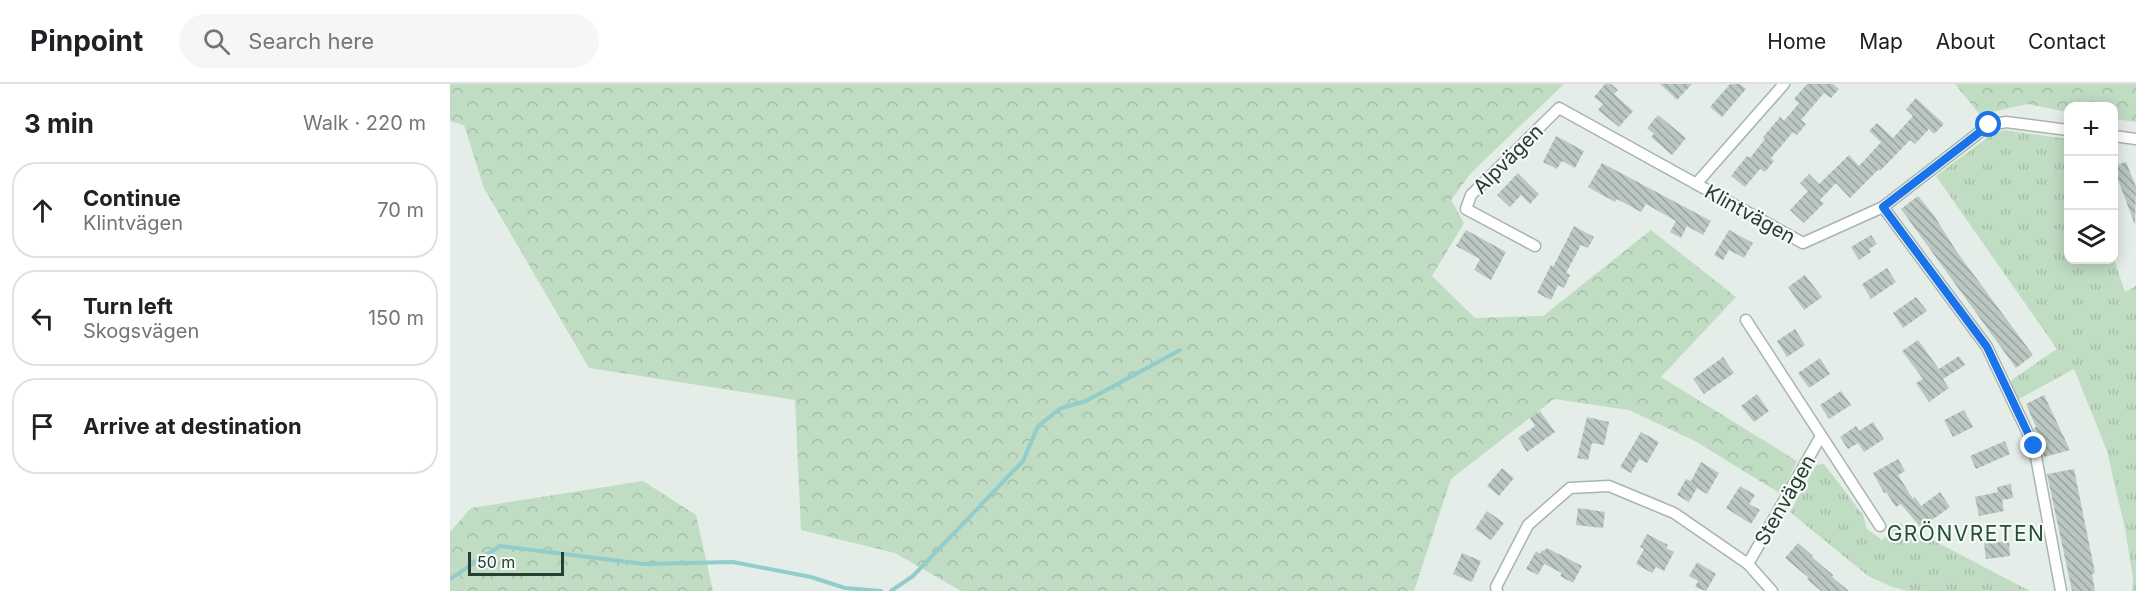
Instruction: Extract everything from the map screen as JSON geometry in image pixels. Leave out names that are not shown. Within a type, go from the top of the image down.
[{"type":"street","points":[[1696,184],[1784,84]]},
{"type":"street","name":"Klintvägen","points":[[1559,108],[1803,243],[1883,207],[1989,125],[2006,122],[2064,129]]},
{"type":"street","name":"Alpvägen","points":[[1535,246],[1467,209],[1471,195],[1559,108]]},
{"type":"street","points":[[2118,137],[2136,139]]},
{"type":"street","points":[[1883,207],[1987,347],[2034,446],[2061,591]]},
{"type":"street","name":"Stenvägen","points":[[1746,320],[1880,526]]},
{"type":"street","name":"Stenvägen","points":[[1748,564],[1821,436]]},
{"type":"street","points":[[1497,591],[1496,587],[1528,525],[1570,488],[1610,486],[1674,513],[1748,564],[1772,591]]},
{"type":"green space","points":[[450,84],[1564,84],[1471,173],[1451,200],[1464,223],[1432,276],[1475,318],[1543,316],[1651,230],[1736,297],[1661,377],[1797,461],[1781,494],[1695,441],[1629,410],[1554,399],[1451,479],[1414,591],[961,591],[895,553],[801,530],[795,400],[589,368],[484,188],[464,125],[450,121]]},
{"type":"green space","points":[[1955,84],[2136,84],[2136,122],[2118,120],[2118,102],[2064,102],[2064,111],[2027,104],[1980,115]]},
{"type":"green space","points":[[2004,130],[2064,138],[2064,264],[2116,264],[2125,292],[2136,286],[2136,591],[2132,591],[2133,578],[2125,529],[2107,451],[2074,369],[2015,401],[2007,383],[2057,349],[1936,176],[1991,135]]},
{"type":"green space","points":[[1824,464],[1863,515],[1867,529],[1882,540],[1900,523],[2030,591],[1907,591],[1868,576],[1790,512],[1816,465]]},
{"type":"green space","points":[[643,481],[696,515],[713,591],[450,591],[450,532],[471,508]]},
{"type":"building","points":[[1605,84],[1611,84],[1618,90],[1614,94],[1633,111],[1619,127],[1598,110],[1603,104],[1594,97]]},
{"type":"building","points":[[1660,84],[1692,84],[1677,100]]},
{"type":"building","points":[[1730,84],[1740,84],[1746,89],[1722,117],[1710,107]]},
{"type":"building","points":[[1807,84],[1833,84],[1839,89],[1831,98],[1824,93],[1801,120],[1806,124],[1797,135],[1793,132],[1771,158],[1774,161],[1765,172],[1760,169],[1745,187],[1731,176],[1747,156],[1750,158],[1765,139],[1763,137],[1780,117],[1784,121],[1799,103],[1794,99]]},
{"type":"building","points":[[1916,98],[1944,124],[1934,134],[1929,129],[1915,144],[1910,140],[1850,198],[1836,183],[1820,200],[1824,203],[1804,223],[1790,210],[1808,191],[1800,183],[1809,174],[1819,184],[1849,155],[1859,166],[1881,142],[1869,131],[1877,123],[1893,138],[1913,116],[1906,109]]},
{"type":"building","points":[[1658,115],[1686,138],[1672,155],[1651,137],[1654,134],[1647,128]]},
{"type":"building","points":[[1556,136],[1584,151],[1575,168],[1562,161],[1557,169],[1543,162]]},
{"type":"building","points":[[2126,162],[2136,187],[2135,225],[2118,180],[2118,165]]},
{"type":"building","points":[[1602,163],[1711,221],[1703,235],[1687,226],[1681,238],[1670,232],[1676,221],[1646,204],[1641,212],[1617,199],[1615,202],[1588,187]]},
{"type":"building","points":[[1518,173],[1539,194],[1530,204],[1521,195],[1510,207],[1497,195]]},
{"type":"building","points":[[1918,196],[2033,355],[2016,368],[1901,209]]},
{"type":"building","points":[[1574,226],[1594,237],[1588,248],[1581,245],[1566,273],[1570,275],[1564,288],[1558,285],[1551,300],[1537,293]]},
{"type":"building","points":[[1466,230],[1506,252],[1491,280],[1474,270],[1480,259],[1456,246]]},
{"type":"building","points":[[1729,230],[1753,243],[1744,258],[1729,250],[1723,260],[1714,255]]},
{"type":"building","points":[[1871,235],[1877,244],[1869,249],[1871,252],[1859,260],[1851,247]]},
{"type":"building","points":[[1887,268],[1896,282],[1871,299],[1862,284]]},
{"type":"building","points":[[1805,275],[1822,297],[1804,310],[1788,287]]},
{"type":"building","points":[[1916,297],[1927,311],[1903,328],[1893,313]]},
{"type":"building","points":[[1795,329],[1805,345],[1787,357],[1777,341]]},
{"type":"building","points":[[1918,340],[1939,369],[1959,356],[1965,365],[1943,379],[1949,388],[1929,402],[1916,383],[1923,379],[1902,351]]},
{"type":"building","points":[[1723,357],[1734,373],[1704,394],[1693,379]]},
{"type":"building","points":[[1820,358],[1830,374],[1809,388],[1798,373]]},
{"type":"building","points":[[1841,391],[1851,405],[1829,419],[1820,405]]},
{"type":"building","points":[[1757,394],[1769,411],[1754,422],[1741,406]]},
{"type":"building","points":[[2044,395],[2070,450],[2044,457],[2034,428],[2036,427],[2026,404]]},
{"type":"building","points":[[1964,410],[1973,427],[1953,437],[1944,420]]},
{"type":"building","points":[[1540,411],[1555,432],[1527,452],[1518,438],[1535,426],[1530,418]]},
{"type":"building","points":[[1587,417],[1609,422],[1604,445],[1592,443],[1588,460],[1577,458]]},
{"type":"building","points":[[1873,422],[1884,439],[1864,452],[1858,443],[1848,449],[1840,437],[1856,426],[1859,431]]},
{"type":"building","points":[[1641,432],[1659,442],[1647,463],[1639,459],[1631,473],[1620,467]]},
{"type":"building","points":[[2005,441],[2010,454],[1976,469],[1970,456]]},
{"type":"building","points":[[1898,459],[1905,471],[1898,475],[1913,499],[1915,497],[1921,506],[1940,492],[1950,507],[1921,528],[1901,504],[1896,507],[1886,492],[1884,493],[1873,473]]},
{"type":"building","points":[[1701,462],[1719,473],[1707,494],[1697,488],[1689,502],[1677,495],[1686,479],[1691,481]]},
{"type":"building","points":[[1502,468],[1514,478],[1499,496],[1487,486]]},
{"type":"building","points":[[2074,469],[2095,573],[2092,574],[2095,591],[2072,591],[2047,474]]},
{"type":"building","points":[[2011,484],[2013,498],[2002,500],[2004,511],[1979,516],[1975,497],[1998,492],[1997,487]]},
{"type":"building","points":[[1740,486],[1755,495],[1749,504],[1760,510],[1751,524],[1726,508]]},
{"type":"building","points":[[1578,508],[1605,512],[1603,528],[1576,525]]},
{"type":"building","points":[[1487,511],[1504,523],[1491,540],[1475,529]]},
{"type":"building","points":[[1647,534],[1668,545],[1666,548],[1674,552],[1664,571],[1656,567],[1652,573],[1636,564],[1644,549],[1640,547]]},
{"type":"building","points":[[2009,541],[2010,556],[1986,559],[1984,543]]},
{"type":"building","points":[[1798,543],[1849,591],[1821,591],[1807,579],[1809,578],[1785,558]]},
{"type":"building","points":[[1547,548],[1582,566],[1573,583],[1560,576],[1562,573],[1544,564],[1538,575],[1526,569],[1536,551],[1540,554]]},
{"type":"building","points":[[1462,553],[1481,561],[1472,582],[1453,574]]},
{"type":"building","points":[[1697,562],[1716,574],[1706,591],[1695,587],[1698,581],[1689,576]]},
{"type":"waterway","points":[[891,591],[913,576],[1023,461],[1038,426],[1061,408],[1086,401],[1180,350]]},
{"type":"waterway","points":[[450,579],[500,546],[644,564],[733,562],[811,577],[845,588],[881,591]]},
{"type":"district","name":"GRÖNVRETEN","points":[[1966,534]]},
{"type":"route","points":[[1989,125],[1883,207],[1987,347],[2034,446]]}]
